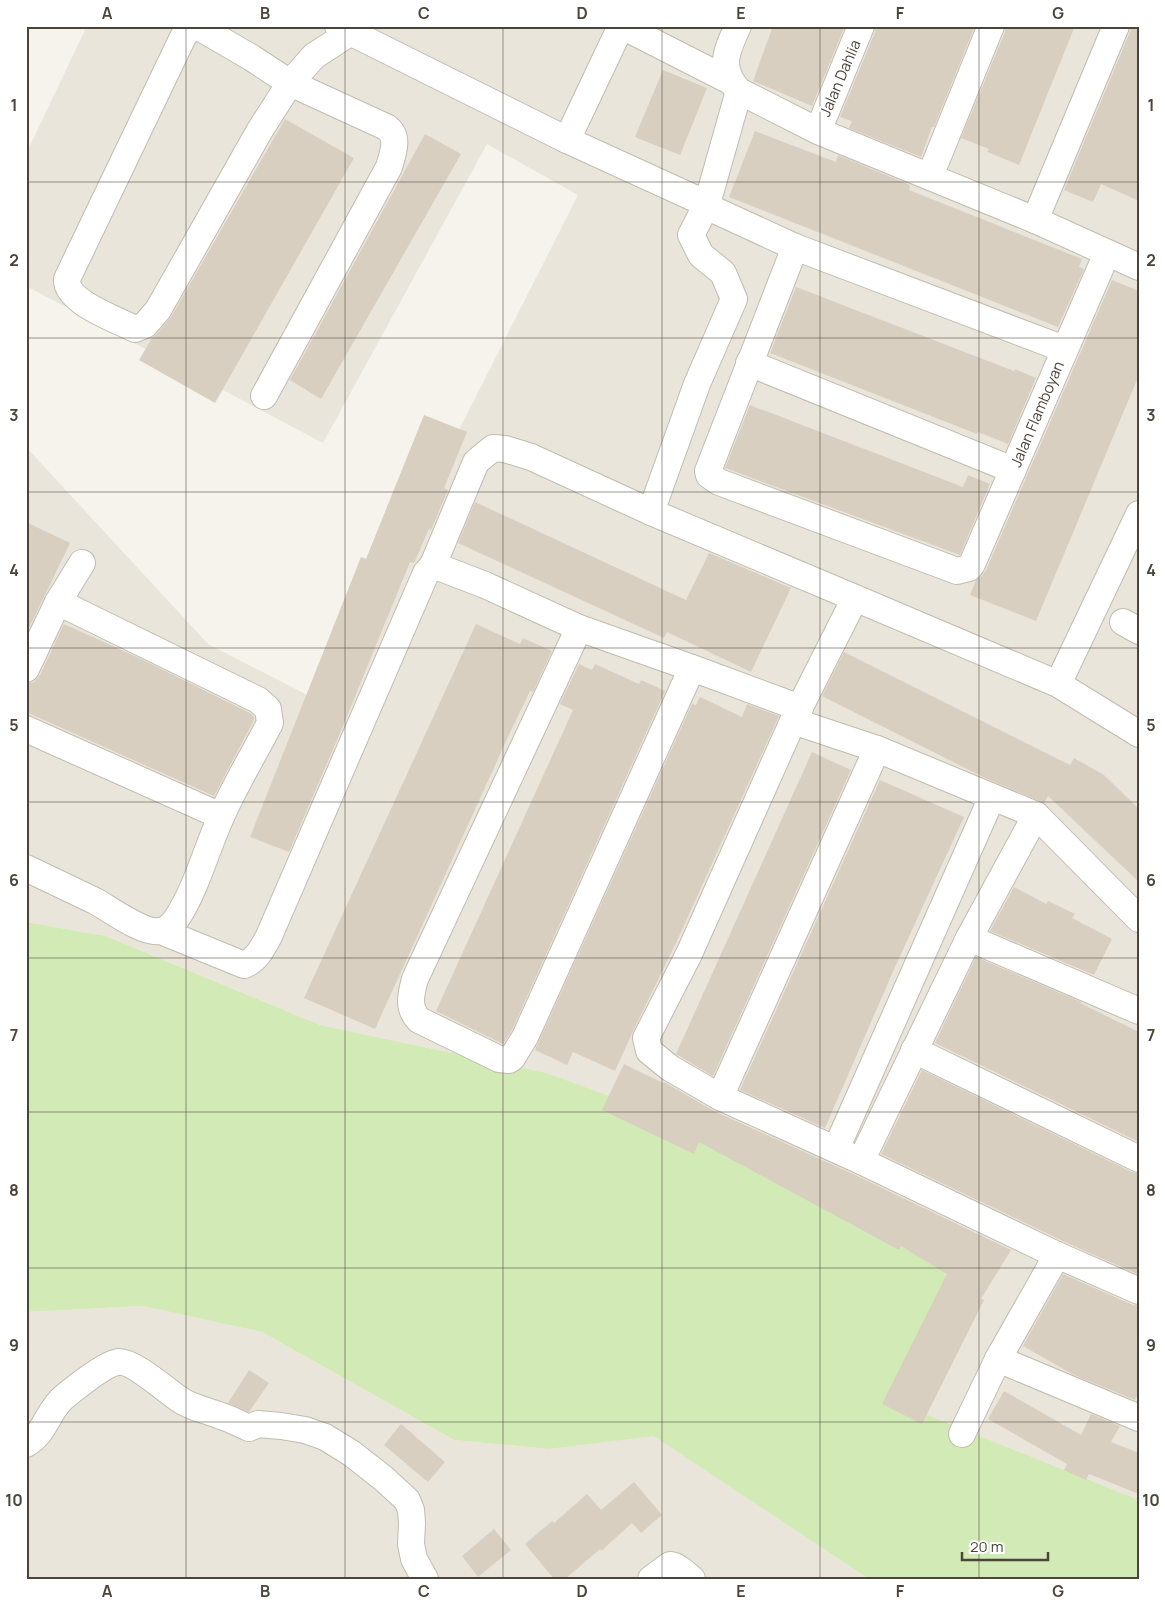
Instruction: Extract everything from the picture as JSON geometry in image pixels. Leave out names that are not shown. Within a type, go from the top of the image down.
[{"type":"street","points":[[264,396],[389,167],[395,141],[394,134],[386,127],[290,83],[252,58],[196,26],[188,30],[183,37],[67,279],[70,291],[83,303],[136,329],[150,320],[158,310],[260,130],[290,83],[314,56],[347,28],[567,140],[707,204],[710,208],[795,247],[1064,349]]},
{"type":"street","points":[[567,140],[622,26],[818,131],[1035,220],[1139,267]]},
{"type":"street","points":[[651,512],[696,384],[734,299],[723,273],[701,255],[691,235],[707,204],[734,86],[726,71],[727,53],[738,26]]},
{"type":"street","name":"Jalan Dahlia","points":[[818,131],[861,26]]},
{"type":"street","points":[[930,176],[990,26]]},
{"type":"street","points":[[1035,220],[1116,26]]},
{"type":"street","points":[[795,247],[749,363],[1013,470]]},
{"type":"street","name":"Jalan Flamboyan","points":[[749,363],[708,471],[710,476],[729,486],[957,570],[962,570],[972,564],[1107,253]]},
{"type":"street","points":[[26,868],[97,902],[139,926],[161,932],[244,965],[250,963],[258,955],[269,936],[426,573],[433,565],[476,462],[493,448],[505,449],[531,457],[651,512],[1058,684],[1139,734]]},
{"type":"street","points":[[1058,684],[1139,514]]},
{"type":"street","points":[[26,669],[58,602],[82,563]]},
{"type":"street","points":[[433,565],[485,585],[579,628],[692,668],[876,749],[1036,815],[1139,919]]},
{"type":"street","points":[[855,598],[797,714],[689,954],[646,1038],[649,1051],[670,1068],[720,1097],[861,1161],[1057,1256],[1139,1291]]},
{"type":"street","points":[[58,602],[258,700],[266,706],[270,713],[270,723],[221,816],[182,910],[174,924],[161,932]]},
{"type":"street","points":[[579,628],[416,979],[411,998],[413,1012],[419,1020],[499,1059],[509,1060],[512,1058],[525,1037],[692,668]]},
{"type":"street","points":[[26,729],[221,816]]},
{"type":"street","points":[[720,1097],[876,749]]},
{"type":"street","points":[[836,1150],[992,797]]},
{"type":"street","points":[[861,1161],[969,938],[1036,815]]},
{"type":"street","points":[[969,938],[1139,1011]]},
{"type":"street","points":[[914,1050],[1139,1160]]},
{"type":"street","points":[[962,1434],[998,1359],[1057,1256]]},
{"type":"street","points":[[998,1359],[1139,1418]]},
{"type":"street","points":[[26,1444],[40,1433],[62,1399],[107,1366],[124,1362],[181,1401],[190,1405],[249,1428],[258,1424],[305,1430],[325,1437],[351,1453],[407,1500],[412,1523],[411,1544],[414,1559],[425,1579]]},
{"type":"street","points":[[651,1579],[670,1565],[673,1565],[692,1579]]},
{"type":"shaded area","points":[[87,26],[1139,26],[1139,1500],[905,1406],[689,1125],[547,1073],[320,1025],[106,936],[26,922],[26,447],[208,644],[321,702],[578,195],[487,144],[323,443],[26,286],[26,154]]},
{"type":"shaded area","points":[[143,1306],[262,1332],[454,1440],[549,1449],[654,1435],[869,1579],[26,1579],[26,1312]]},
{"type":"green space","points":[[26,922],[106,936],[320,1025],[547,1073],[689,1125],[961,1260],[905,1406],[1139,1500],[1139,1579],[869,1579],[654,1436],[549,1449],[454,1440],[262,1332],[143,1306],[26,1312]]},
{"type":"building","points":[[773,26],[845,26],[812,106],[753,81]]},
{"type":"building","points":[[876,26],[975,26],[921,157],[849,128],[852,121],[840,117]]},
{"type":"building","points":[[1006,26],[1075,26],[1019,165],[987,152],[989,149],[961,138]]},
{"type":"building","points":[[1131,26],[1139,26],[1139,201],[1101,184],[1093,202],[1064,190]]},
{"type":"building","points":[[663,70],[707,88],[680,155],[635,137]]},
{"type":"building","points":[[285,119],[354,158],[215,403],[139,360],[152,338],[171,317]]},
{"type":"building","points":[[755,131],[836,162],[838,155],[910,185],[909,190],[1082,259],[1079,267],[1084,269],[1058,327],[729,197]]},
{"type":"building","points":[[425,134],[461,154],[321,399],[290,380]]},
{"type":"building","points":[[1112,280],[1139,291],[1139,375],[1036,621],[970,595],[976,580],[986,570]]},
{"type":"building","points":[[796,287],[1036,378],[1008,444],[978,432],[977,434],[770,353]]},
{"type":"building","points":[[750,405],[963,487],[968,475],[990,484],[960,555],[725,468]]},
{"type":"building","points":[[424,415],[467,432],[444,488],[448,490],[414,563],[410,562],[289,852],[250,837],[361,557],[366,559]]},
{"type":"building","points":[[475,502],[686,600],[709,553],[791,588],[751,672],[667,632],[664,638],[458,543]]},
{"type":"building","points":[[26,522],[70,543],[26,634]]},
{"type":"building","points":[[64,624],[139,658],[250,713],[254,717],[214,796],[26,712],[26,684],[34,682],[40,675]]},
{"type":"building","points":[[476,624],[520,644],[523,638],[552,651],[533,692],[530,691],[508,737],[375,1029],[304,998]]},
{"type":"building","points":[[844,652],[1070,765],[1074,758],[1104,775],[1139,809],[1139,882],[1048,796],[1044,803],[983,777],[822,696]]},
{"type":"building","points":[[579,664],[592,670],[595,664],[639,684],[641,680],[665,691],[512,1030],[503,1044],[436,1011],[573,710],[560,704]]},
{"type":"building","points":[[700,697],[742,717],[747,704],[779,716],[676,943],[615,1071],[573,1052],[567,1065],[535,1050],[692,704],[696,705]]},
{"type":"building","points":[[812,752],[851,770],[713,1076],[676,1054]]},
{"type":"building","points":[[880,780],[964,817],[895,967],[825,1128],[740,1090]]},
{"type":"building","points":[[1014,887],[1046,904],[1048,901],[1075,914],[1072,918],[1112,939],[1094,975],[990,931]]},
{"type":"building","points":[[976,957],[1081,1002],[1139,1032],[1139,1142],[935,1043]]},
{"type":"building","points":[[624,1064],[664,1082],[714,1111],[853,1174],[1011,1250],[981,1299],[984,1300],[922,1424],[882,1404],[947,1274],[901,1246],[899,1250],[699,1142],[694,1154],[602,1110]]},
{"type":"building","points":[[922,1070],[1139,1174],[1139,1275],[881,1154]]},
{"type":"building","points":[[1063,1274],[1139,1306],[1139,1392],[1135,1400],[1074,1375],[1023,1346]]},
{"type":"building","points":[[249,1370],[269,1383],[249,1412],[228,1403]]},
{"type":"building","points":[[1004,1391],[1081,1435],[1091,1414],[1120,1426],[1111,1442],[1139,1453],[1139,1494],[1089,1474],[1086,1480],[1064,1470],[1067,1464],[988,1419]]},
{"type":"building","points":[[401,1424],[445,1462],[428,1482],[384,1445]]},
{"type":"building","points":[[634,1482],[662,1515],[641,1533],[632,1523],[601,1551],[600,1549],[565,1579],[554,1579],[525,1544],[552,1521],[554,1523],[587,1494],[601,1510]]},
{"type":"building","points":[[494,1529],[511,1550],[478,1577],[462,1556]]}]
